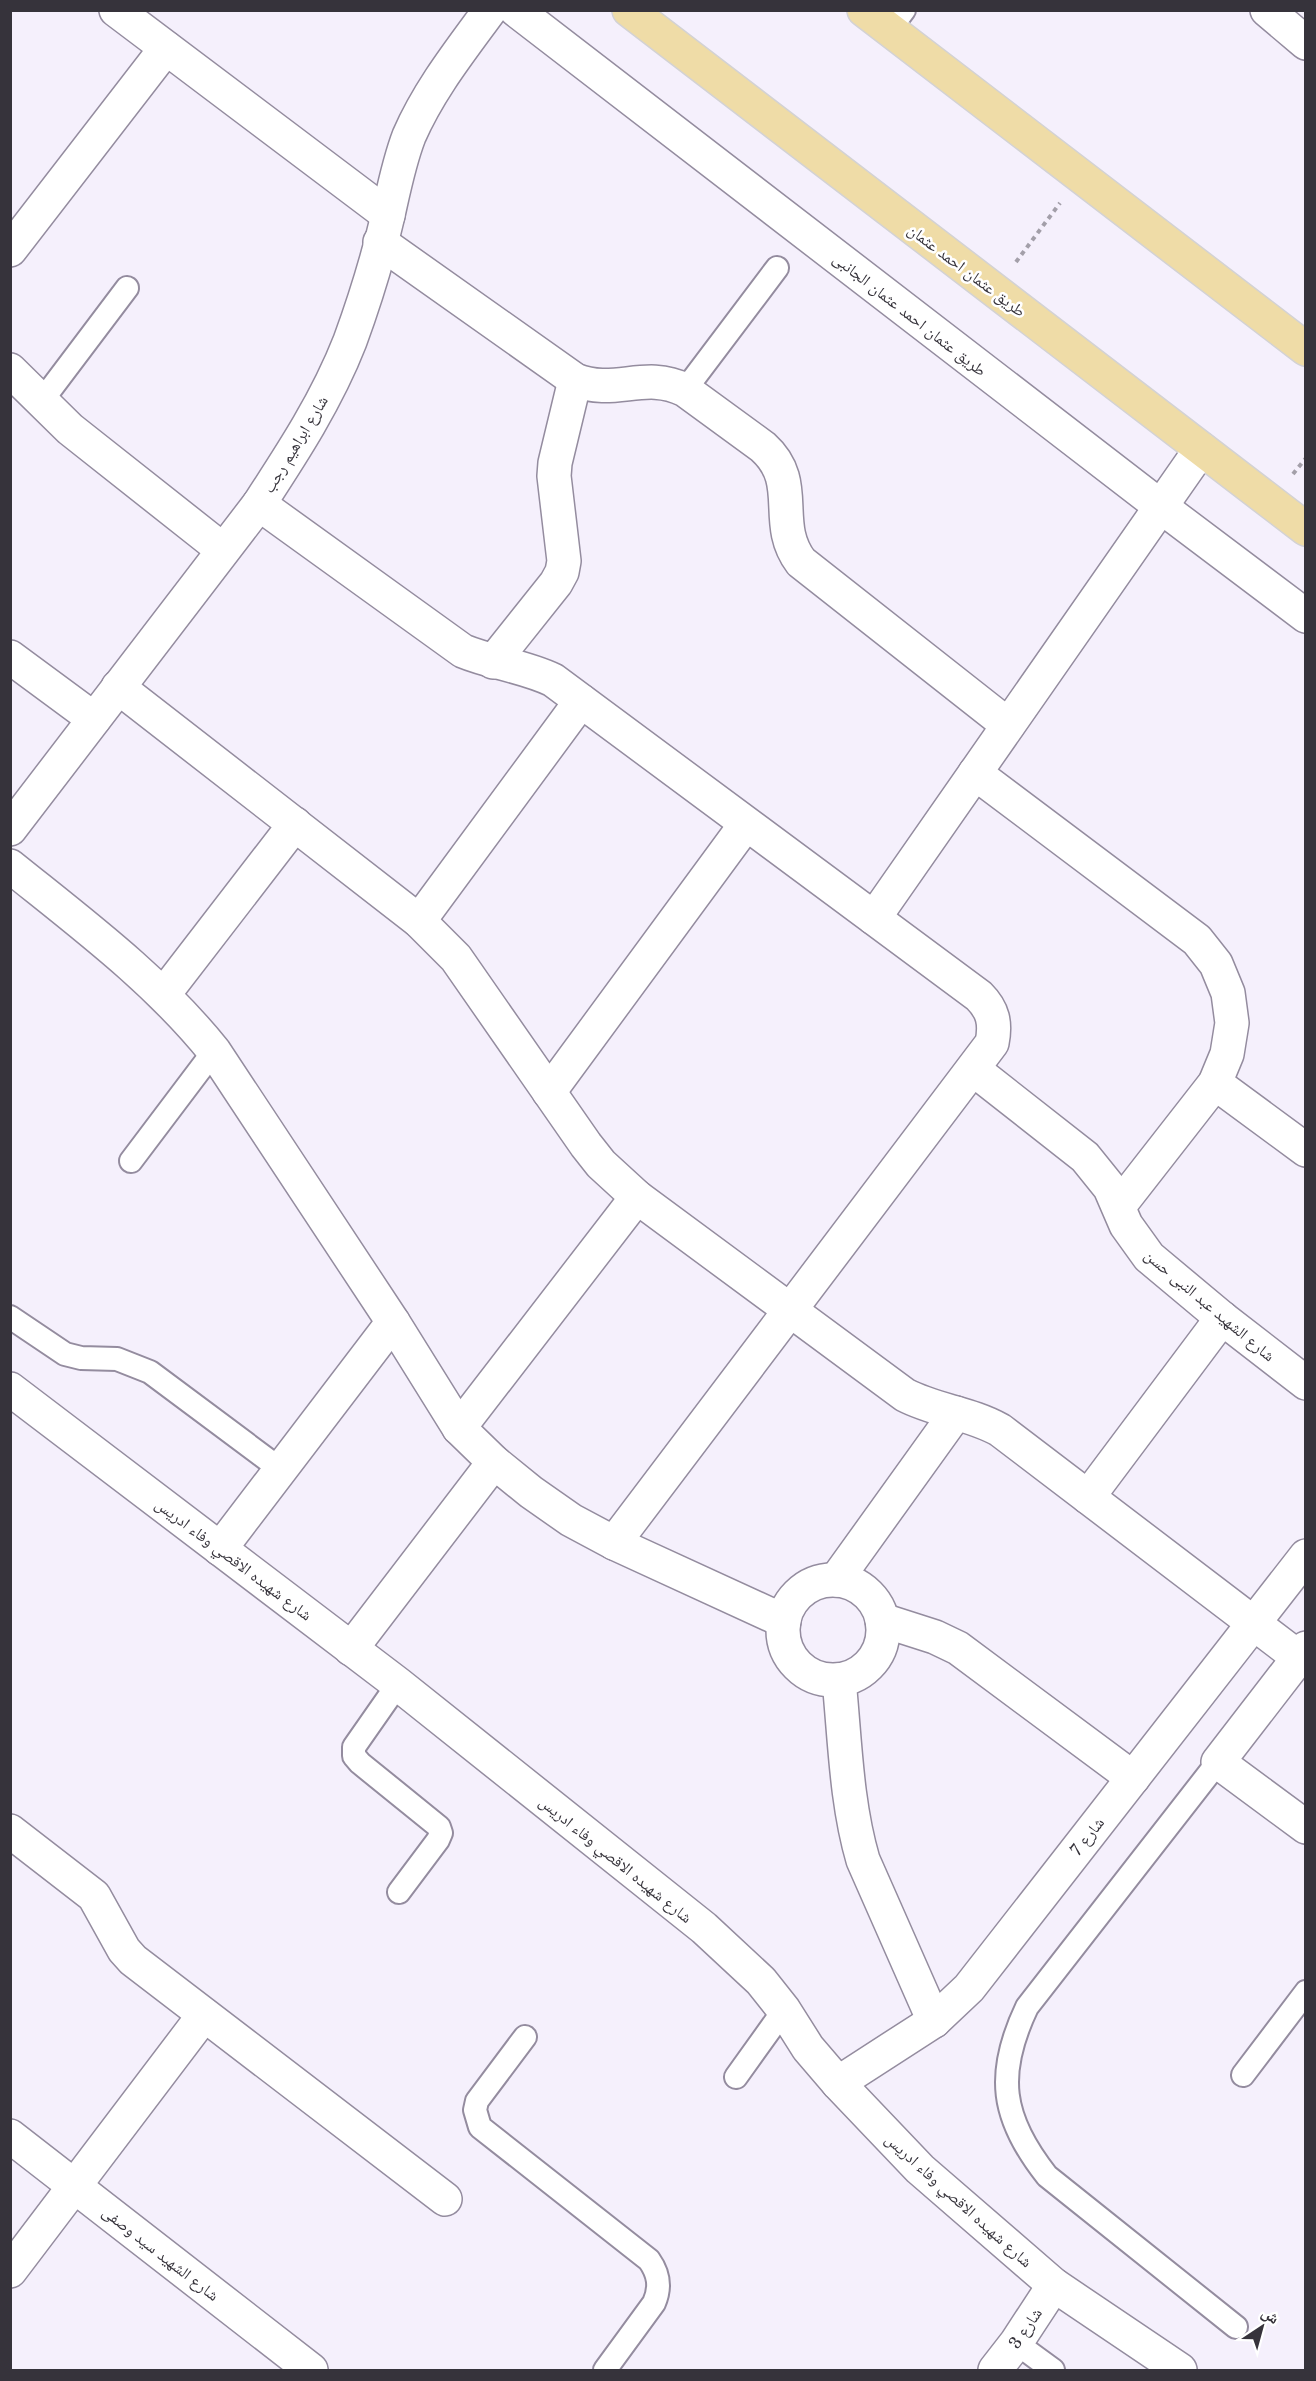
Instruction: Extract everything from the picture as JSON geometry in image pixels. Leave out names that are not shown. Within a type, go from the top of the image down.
[{"type":"main road","name":"طريق عثمان احمد عثمان","points":[[629,10],[1305,529]]},
{"type":"main road","points":[[886,17],[1080,176],[1305,349]]},
{"type":"street","points":[[116,10],[166,48],[384,229],[574,380],[586,385],[606,387],[665,382],[685,390],[763,447],[778,464],[786,486],[786,534],[789,544],[801,562],[1008,725]]},
{"type":"street","name":"شارع ابراهيم رجب","points":[[10,830],[259,504],[294,450],[324,398],[356,325],[369,287],[396,175],[409,137],[427,100],[490,10]]},
{"type":"street","name":"طريق عثمان احمد عثمان الجانبى","points":[[516,10],[1305,616]]},
{"type":"street","points":[[1267,10],[1305,43]]},
{"type":"street","points":[[10,250],[166,48]]},
{"type":"street","points":[[10,370],[70,429],[223,550]]},
{"type":"street","points":[[493,662],[556,583],[562,572],[564,561],[555,489],[555,469],[574,380]]},
{"type":"street","points":[[874,918],[1201,449]]},
{"type":"street","points":[[259,504],[463,651],[493,662],[539,673],[553,680],[979,996],[988,1005],[994,1023],[992,1043],[614,1542]]},
{"type":"street","points":[[10,657],[94,719]]},
{"type":"street","points":[[118,687],[419,921],[456,958],[601,1164],[637,1197],[906,1395],[921,1404],[987,1422],[1000,1430],[1254,1623],[1300,1663],[1218,1762],[1305,1827]]},
{"type":"street","points":[[419,921],[581,701]]},
{"type":"street","points":[[975,773],[1197,940],[1216,964],[1228,993],[1232,1023],[1227,1054],[1215,1083],[1119,1206]]},
{"type":"street","points":[[164,994],[295,824]]},
{"type":"street","points":[[549,1092],[746,824]]},
{"type":"street","points":[[10,866],[164,994],[214,1051],[393,1322],[459,1428],[494,1462],[571,1520],[784,1621]]},
{"type":"street","name":"شارع الشهيد عبد النبى حسن","points":[[973,1069],[1085,1157],[1110,1188],[1126,1225],[1149,1257],[1305,1383]]},
{"type":"street","points":[[1215,1083],[1305,1150]]},
{"type":"street","points":[[459,1428],[637,1197]]},
{"type":"street","points":[[1088,1497],[1222,1318]]},
{"type":"street","points":[[220,1549],[393,1322]]},
{"type":"street","name":"شارع شهيده الاقصي وفاء ادريس","points":[[10,1389],[398,1684],[704,1928],[761,1981],[784,2010],[808,2048],[920,2169],[1054,2285],[1180,2370]]},
{"type":"street","points":[[836,1580],[956,1413]]},
{"type":"street","points":[[351,1649],[494,1462]]},
{"type":"street","name":"شارع 7","points":[[838,2083],[934,2021],[953,2006],[969,1988],[1305,1556]]},
{"type":"street","points":[[836,1580],[852,1584],[865,1592],[876,1605],[882,1620],[883,1636],[878,1652],[869,1665],[855,1675],[839,1680],[824,1679],[809,1673],[797,1664],[788,1651],[784,1636],[784,1621],[797,1595],[808,1586],[821,1581],[836,1580]]},
{"type":"street","points":[[882,1620],[935,1637],[958,1648],[1133,1778]]},
{"type":"street","points":[[839,1680],[851,1812],[858,1844],[934,2021]]},
{"type":"street","points":[[10,1831],[94,1896],[124,1950],[133,1960],[444,2199]]},
{"type":"street","points":[[10,2271],[204,2015]]},
{"type":"street","name":"شارع الشهيد سيد وصفى","points":[[10,2136],[311,2370]]},
{"type":"street","name":"شارع 3","points":[[995,2370],[1016,2343],[1054,2285]]},
{"type":"lane","points":[[685,390],[777,268]]},
{"type":"lane","points":[[41,402],[127,288]]},
{"type":"lane","points":[[130,1161],[214,1051]]},
{"type":"lane","points":[[10,1317],[64,1354],[81,1358],[117,1359],[150,1372],[280,1469]]},
{"type":"lane","points":[[398,1684],[354,1747],[354,1756],[439,1827],[441,1833],[399,1892]]},
{"type":"lane","points":[[1218,1762],[1027,2007],[1014,2034],[1007,2064],[1007,2094],[1019,2134],[1028,2152],[1047,2175],[1236,2327]]},
{"type":"lane","points":[[1243,2074],[1305,1992]]},
{"type":"lane","points":[[736,2077],[784,2010]]},
{"type":"lane","points":[[525,2037],[477,2101],[475,2110],[480,2127],[649,2260],[658,2276],[658,2294],[654,2303],[605,2370]]},
{"type":"lane","points":[[1016,2343],[1053,2370]]},
{"type":"path","points":[[994,291],[1080,176]]}]
